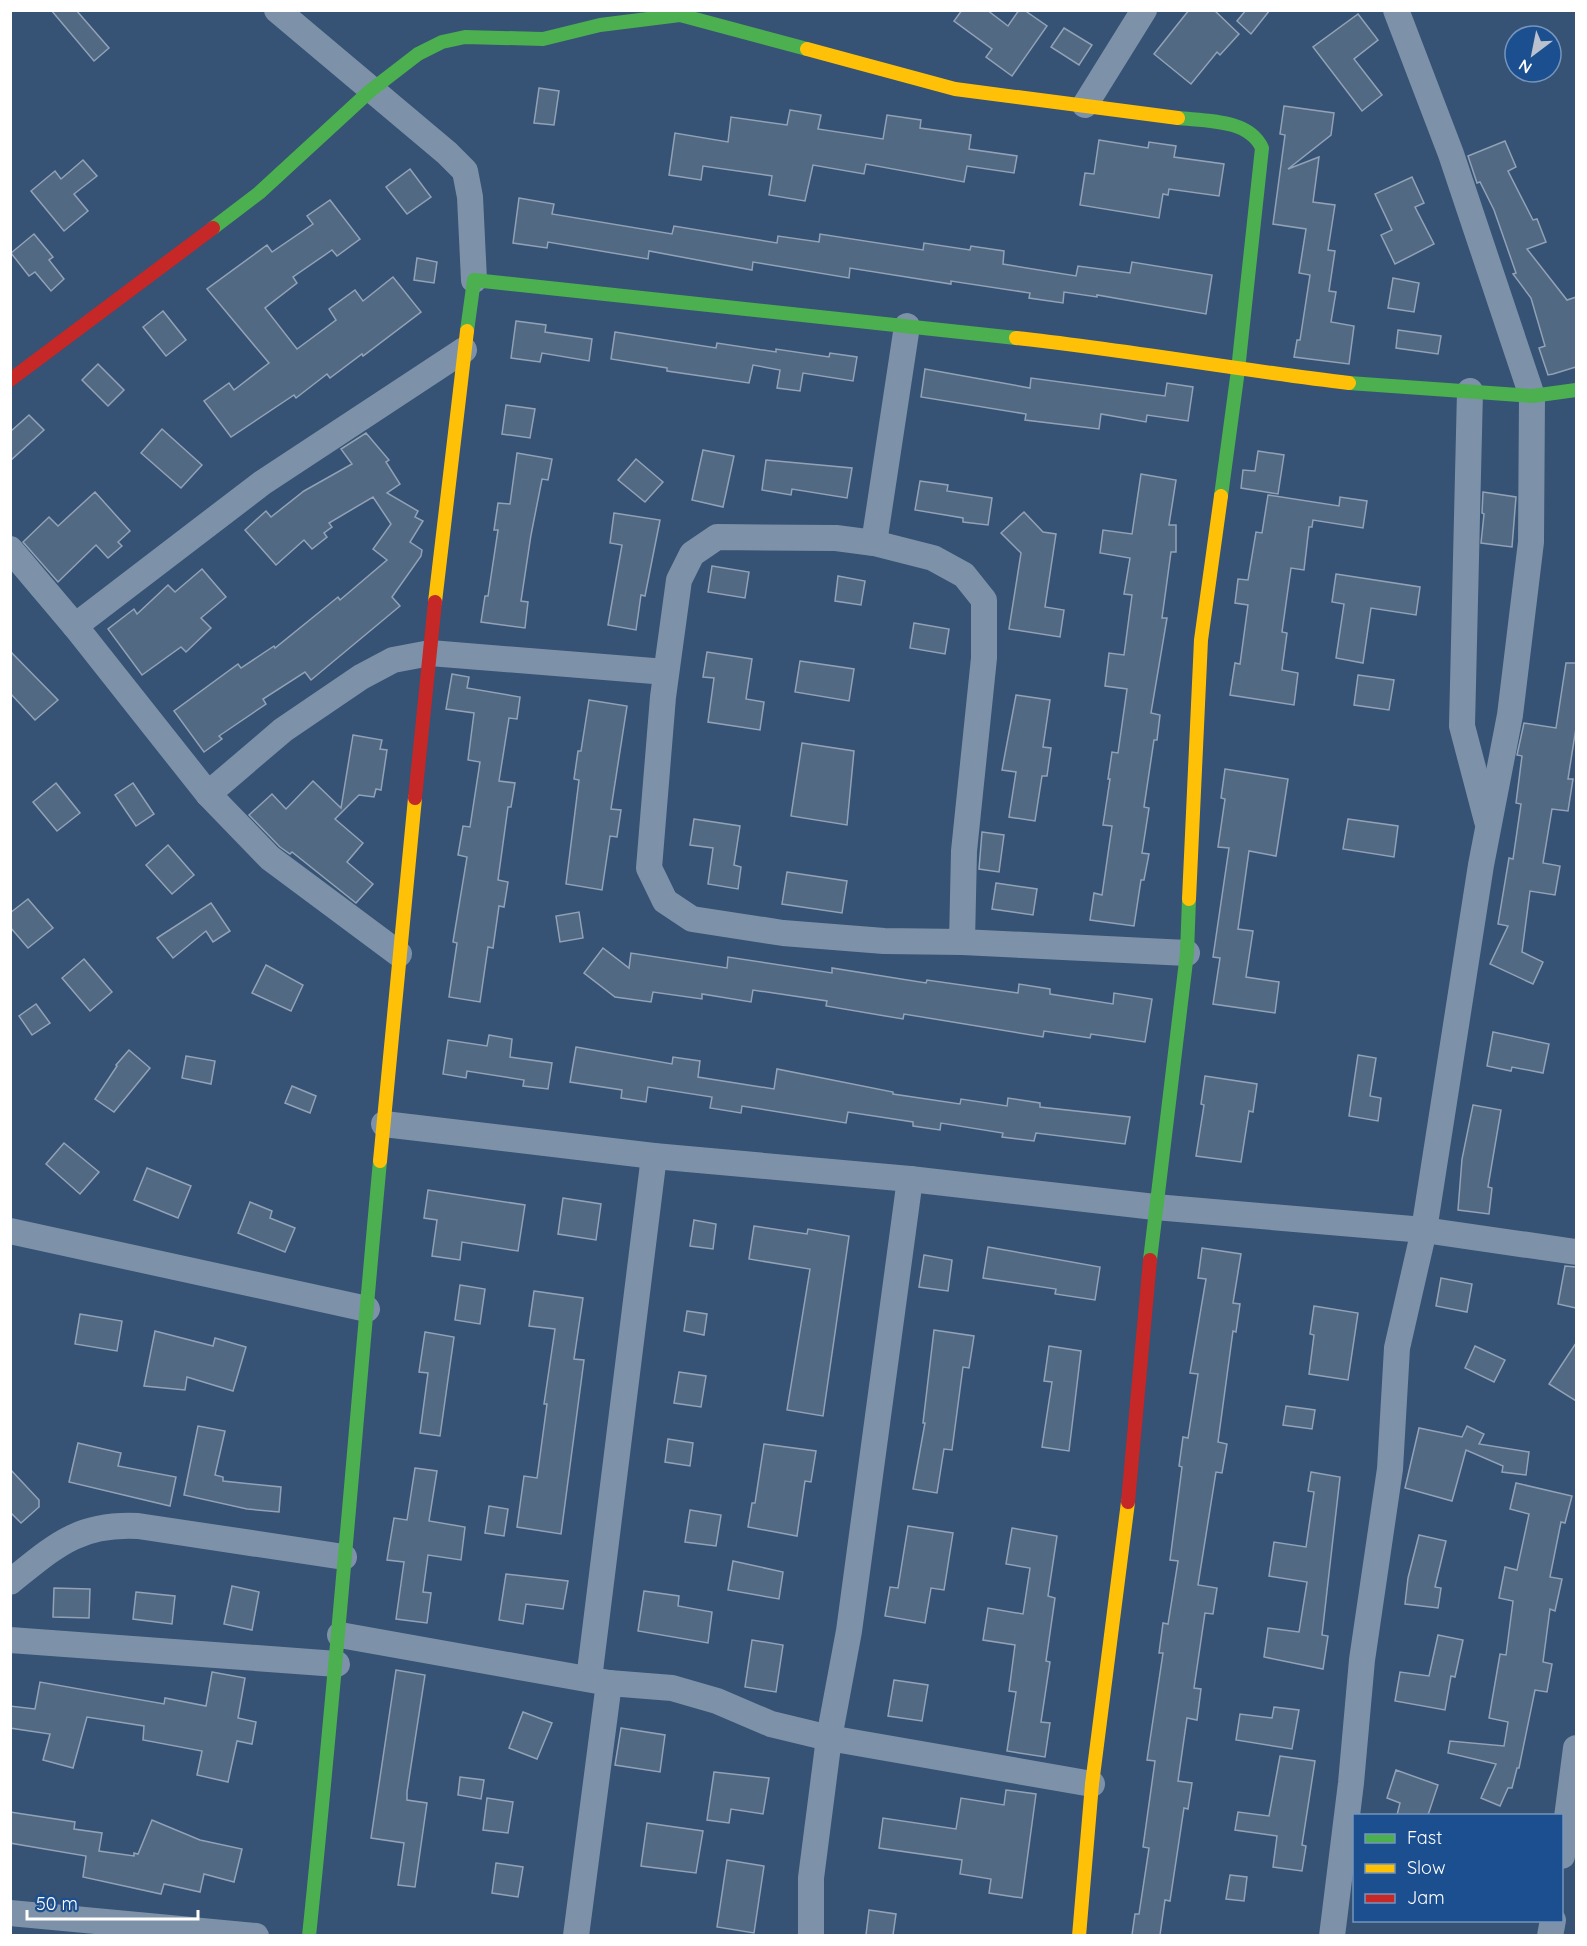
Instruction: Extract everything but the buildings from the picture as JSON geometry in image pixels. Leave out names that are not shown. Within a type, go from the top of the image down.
[{"type":"street","points":[[278,10],[370,91],[447,153],[465,171],[470,196],[474,280],[430,653],[399,954],[344,1557],[340,1635],[309,1935]]},
{"type":"street","points":[[1084,105],[1144,10]]},
{"type":"street","points":[[1332,1935],[1351,1783],[1362,1660],[1390,1469],[1397,1348],[1424,1230],[1488,827],[1510,715],[1531,542],[1532,396],[1451,154],[1396,10]]},
{"type":"street","points":[[10,380],[259,193],[370,91],[418,54],[442,42],[465,37],[543,39],[603,18],[682,13],[955,89],[1025,100],[1084,105],[1210,122],[1249,130],[1259,137],[1262,148],[1238,370],[1201,640],[1187,953],[1155,1207],[1127,1511],[1092,1784],[1079,1935]]},
{"type":"street","points":[[474,280],[1125,350],[1238,370],[1532,396],[1576,390]]},
{"type":"street","points":[[874,543],[907,326]]},
{"type":"street","points":[[75,626],[262,483],[464,350]]},
{"type":"street","points":[[1470,391],[1462,726],[1488,827]]},
{"type":"street","points":[[962,942],[964,851],[984,658],[984,600],[964,575],[933,558],[874,543],[836,538],[717,537],[692,554],[679,580],[666,672],[649,868],[665,901],[692,919],[783,933],[884,941],[962,942],[1187,953]]},
{"type":"street","points":[[10,549],[75,626],[208,794],[270,858],[399,954]]},
{"type":"street","points":[[208,794],[284,730],[361,677],[393,660],[430,653],[666,672]]},
{"type":"street","points":[[384,1124],[654,1156],[910,1179],[1155,1207],[1424,1230],[1576,1252]]},
{"type":"street","points":[[576,1935],[599,1681],[654,1156]]},
{"type":"street","points":[[811,1935],[811,1878],[829,1738],[849,1631],[910,1179]]},
{"type":"street","points":[[10,1231],[367,1310]]},
{"type":"street","points":[[10,1582],[80,1532],[108,1525],[138,1526],[344,1557]]},
{"type":"street","points":[[340,1635],[599,1681],[672,1688],[717,1701],[771,1724],[829,1738],[1092,1784]]},
{"type":"street","points":[[10,1640],[337,1664]]},
{"type":"street","points":[[1563,1848],[1576,1748]]},
{"type":"street","points":[[10,1913],[256,1935]]},
{"type":"traffic: fast","points":[[213,228],[259,193],[370,91],[418,54],[442,42],[465,37],[543,39],[600,25],[680,15],[807,49]]},
{"type":"traffic: fast","points":[[1178,118],[1226,123],[1247,132],[1262,148],[1238,370],[1221,496]]},
{"type":"traffic: fast","points":[[467,331],[474,280],[1016,338]]},
{"type":"traffic: fast","points":[[1349,383],[1532,396],[1576,390]]},
{"type":"traffic: fast","points":[[1150,1260],[1187,953],[1189,899]]},
{"type":"traffic: fast","points":[[309,1936],[380,1161]]},
{"type":"traffic: slow","points":[[807,49],[955,89],[1178,118]]},
{"type":"traffic: slow","points":[[435,602],[467,331]]},
{"type":"traffic: slow","points":[[1016,338],[1349,383]]},
{"type":"traffic: slow","points":[[1189,899],[1201,640],[1221,496]]},
{"type":"traffic: slow","points":[[380,1161],[415,798]]},
{"type":"traffic: slow","points":[[1079,1936],[1092,1784],[1128,1502]]},
{"type":"traffic: jam","points":[[10,380],[213,228]]},
{"type":"traffic: jam","points":[[415,798],[435,602]]},
{"type":"traffic: jam","points":[[1128,1502],[1150,1260]]}]
